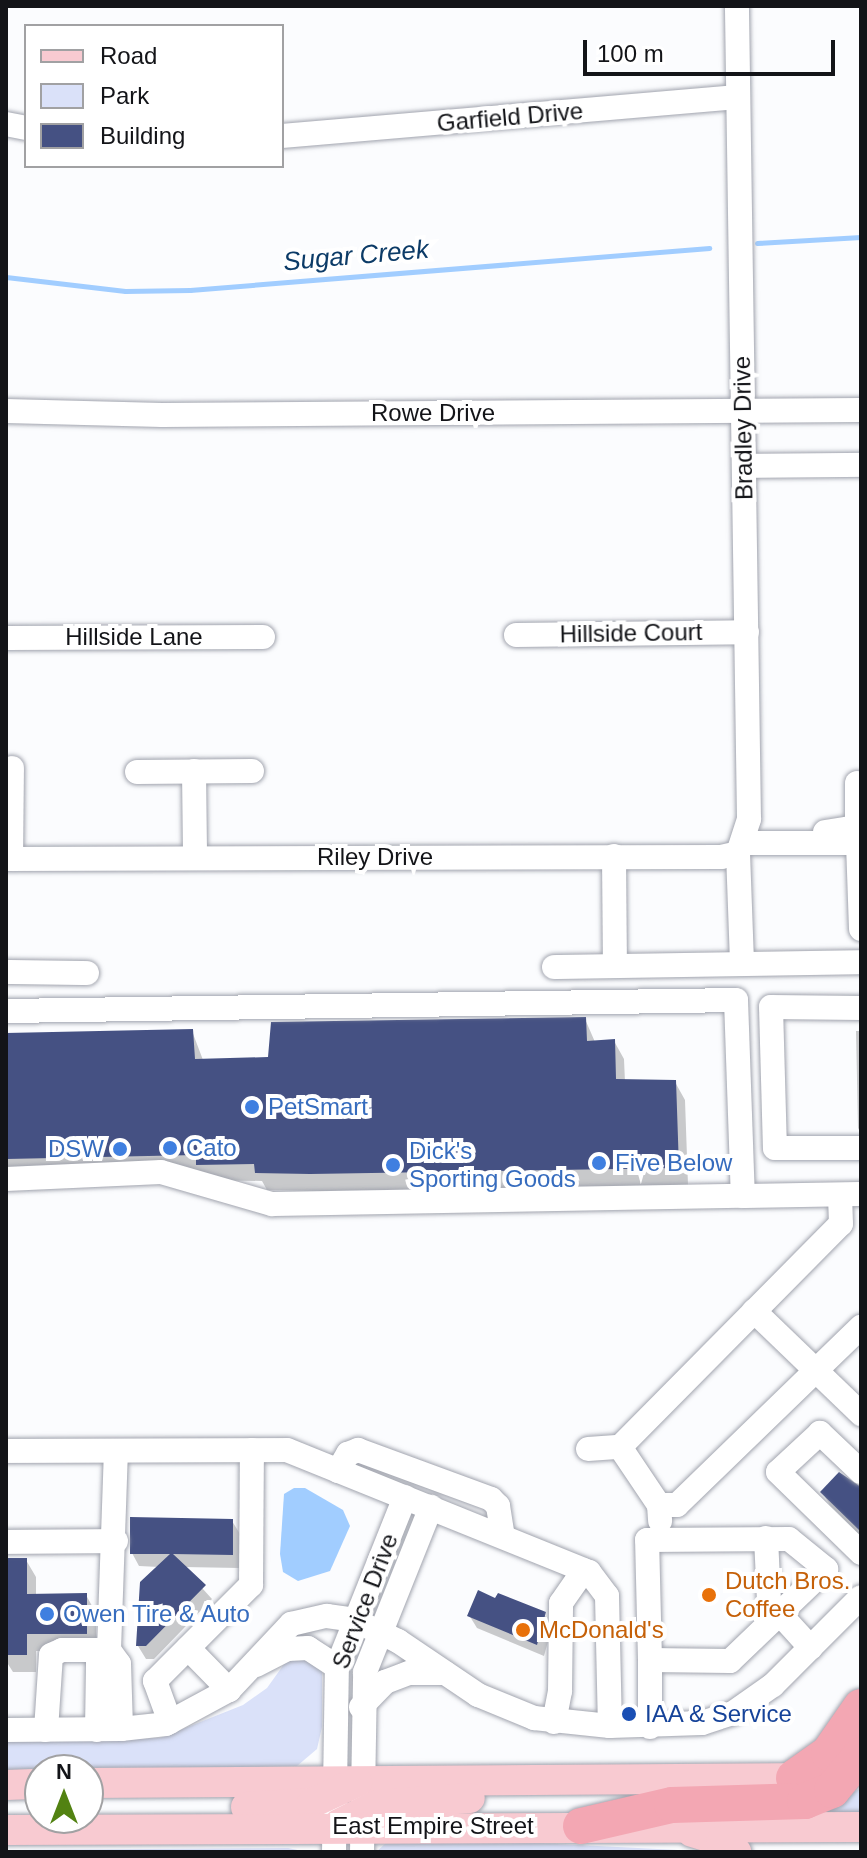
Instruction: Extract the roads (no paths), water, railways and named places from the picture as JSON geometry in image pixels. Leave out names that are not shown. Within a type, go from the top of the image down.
[{"type":"highway","points":[[794,1778],[829,1753],[861,1707]]},
{"type":"highway","points":[[581,1826],[672,1805],[805,1801],[832,1790],[856,1770]]},
{"type":"main road","name":"East Empire Street","points":[[104,1783],[343,1785],[616,1778],[794,1778],[856,1770]]},
{"type":"main road","points":[[351,1834],[401,1801],[594,1790],[616,1778]]},
{"type":"main road","points":[[104,1812],[280,1807],[343,1785]]},
{"type":"main road","points":[[663,1825],[721,1841],[736,1852]]},
{"type":"main road","name":"East Empire Street","points":[[6,1830],[351,1834],[581,1826],[861,1827]]},
{"type":"main road","points":[[776,1852],[802,1826]]},
{"type":"street","name":"Bradley Drive","points":[[737,6],[747,632],[742,964]]},
{"type":"street","name":"Garfield Drive","points":[[284,136],[737,97]]},
{"type":"street","name":"Rowe Drive","points":[[6,411],[162,415],[861,410]]},
{"type":"street","points":[[744,466],[861,465]]},
{"type":"street","name":"Hillside Court","points":[[516,635],[747,632]]},
{"type":"street","name":"Hillside Lane","points":[[6,638],[263,637]]},
{"type":"street","points":[[9,859],[12,768]]},
{"type":"street","points":[[194,771],[195,858]]},
{"type":"street","points":[[137,772],[252,771]]},
{"type":"street","points":[[743,845],[857,827],[857,783]]},
{"type":"street","points":[[743,845],[858,843],[861,929]]},
{"type":"street","name":"Riley Drive","points":[[9,859],[614,856],[743,845]]},
{"type":"street","points":[[614,856],[615,966]]},
{"type":"street","points":[[554,967],[861,962]]},
{"type":"street","points":[[6,972],[87,973]]},
{"type":"street","points":[[6,1011],[736,1000],[743,1196]]},
{"type":"street","points":[[861,1008],[771,1007],[775,1148],[861,1148]]},
{"type":"street","points":[[6,1179],[161,1172],[272,1204],[743,1196],[850,1207],[841,1224],[620,1447],[588,1449]]},
{"type":"street","points":[[754,1311],[817,1371],[857,1403]]},
{"type":"street","points":[[659,1505],[677,1505],[861,1327]]},
{"type":"street","points":[[861,1472],[820,1433],[778,1472],[861,1553]]},
{"type":"street","points":[[620,1447],[659,1505],[660,1540]]},
{"type":"street","points":[[170,1722],[155,1681],[251,1585],[252,1450]]},
{"type":"street","points":[[6,1451],[287,1450],[593,1574],[607,1596],[610,1726]]},
{"type":"street","points":[[338,1471],[348,1454],[358,1450],[491,1499],[498,1506],[503,1536]]},
{"type":"street","points":[[109,1730],[98,1663],[109,1650],[116,1541],[116,1451]]},
{"type":"street","name":"Service Drive","points":[[351,1834],[343,1785],[337,1667],[405,1497]]},
{"type":"street","name":"Service Drive","points":[[351,1834],[343,1785],[361,1707],[365,1672],[431,1507]]},
{"type":"street","points":[[766,1538],[769,1602],[777,1616],[811,1648]]},
{"type":"street","points":[[650,1660],[730,1661],[826,1569],[789,1539],[647,1540],[650,1727]]},
{"type":"street","points":[[6,1542],[116,1541]]},
{"type":"street","points":[[554,1722],[560,1691],[561,1603],[584,1570]]},
{"type":"street","points":[[6,1730],[109,1730],[170,1722],[229,1690],[291,1624],[327,1616],[354,1620],[380,1632],[498,1705],[554,1722],[650,1727],[702,1723],[753,1701],[861,1597]]},
{"type":"street","points":[[188,1648],[229,1690]]},
{"type":"street","points":[[250,1668],[288,1649],[308,1648],[337,1667]]},
{"type":"street","points":[[46,1730],[51,1655],[62,1650],[109,1650]]},
{"type":"street","points":[[361,1707],[385,1682],[409,1673],[445,1673]]},
{"type":"water","points":[[294,1488],[305,1488],[343,1510],[350,1526],[330,1571],[298,1581],[283,1572],[280,1554],[284,1494]]},
{"type":"waterway","name":"Sugar Creek","points":[[757,243],[861,237]]},
{"type":"waterway","name":"Sugar Creek","points":[[6,277],[125,291],[190,290],[709,248]]},
{"type":"place","name":"PetSmart","points":[[252,1107]]},
{"type":"place","name":"Cato","points":[[170,1148]]},
{"type":"place","name":"DSW","points":[[120,1149]]},
{"type":"place","name":"Five Below","points":[[599,1163]]},
{"type":"place","name":"Dick's Sporting Goods","points":[[393,1165]]},
{"type":"place","name":"Dutch Bros. Coffee","points":[[709,1595]]},
{"type":"place","name":"Owen Tire & Auto","points":[[47,1614]]},
{"type":"place","name":"McDonald's","points":[[523,1630]]},
{"type":"place","name":"IAA & Service","points":[[629,1714]]}]
